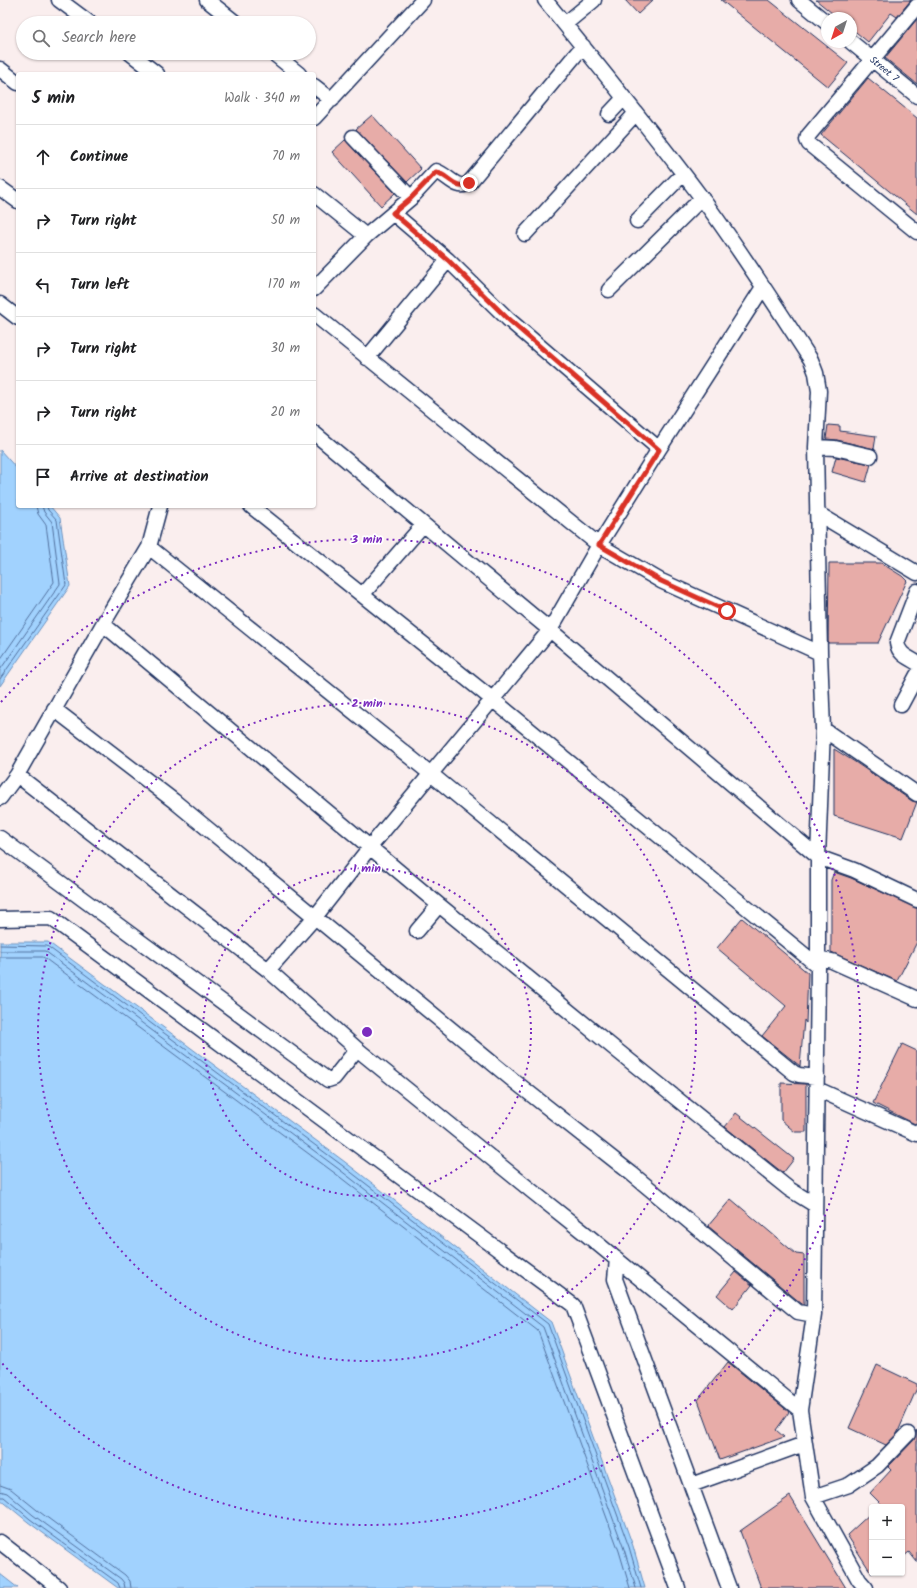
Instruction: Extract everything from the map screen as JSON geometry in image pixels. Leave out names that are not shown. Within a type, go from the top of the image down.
[{"type":"street","points":[[59,0],[81,16]]},
{"type":"street","points":[[207,0],[227,16]]},
{"type":"street","points":[[316,116],[423,0]]},
{"type":"street","points":[[545,0],[702,198],[764,287],[814,366],[819,391],[816,447],[823,729],[818,857],[814,1315],[800,1410],[813,1497],[859,1580],[866,1588]]},
{"type":"street","points":[[565,24],[594,0]]},
{"type":"street","points":[[799,0],[821,18]]},
{"type":"street","points":[[917,6],[808,136],[807,140],[808,144],[917,232]]},
{"type":"street","points":[[316,287],[366,236],[411,198],[436,172],[441,173],[458,186],[464,186],[469,183],[582,46]]},
{"type":"street","name":"Street 7","points":[[857,47],[917,96]]},
{"type":"street","points":[[139,60],[154,72]]},
{"type":"street","points":[[282,60],[297,72]]},
{"type":"street","points":[[0,69],[16,81]]},
{"type":"street","points":[[316,88],[332,100]]},
{"type":"street","points":[[609,114],[624,98]]},
{"type":"street","points":[[525,234],[636,113]]},
{"type":"street","points":[[353,137],[411,198]]},
{"type":"street","points":[[637,221],[683,174]]},
{"type":"street","points":[[0,188],[16,200]]},
{"type":"street","points":[[316,196],[366,236]]},
{"type":"street","points":[[608,290],[702,198]]},
{"type":"street","points":[[393,213],[448,260],[508,319],[659,450]]},
{"type":"street","points":[[367,358],[448,260]]},
{"type":"street","points":[[268,970],[315,917],[370,847],[550,630],[599,545],[764,287]]},
{"type":"street","points":[[0,304],[16,316]]},
{"type":"street","points":[[316,316],[599,545],[661,581],[820,653]]},
{"type":"street","points":[[316,435],[818,857],[854,870],[917,900]]},
{"type":"street","points":[[816,447],[835,448],[870,456]]},
{"type":"street","points":[[0,798],[17,775],[103,624],[149,547],[159,508]]},
{"type":"street","points":[[253,508],[818,962],[832,961],[917,999]]},
{"type":"street","points":[[817,513],[917,573]]},
{"type":"street","points":[[362,595],[423,525]]},
{"type":"street","points":[[149,547],[431,774],[794,1073],[817,1083],[917,1134]]},
{"type":"street","points":[[916,595],[897,643],[901,654],[917,663]]},
{"type":"street","points":[[103,624],[439,905],[620,1053],[789,1189],[815,1204]]},
{"type":"street","points":[[901,705],[917,675]]},
{"type":"street","points":[[54,709],[174,801],[555,1114],[632,1174],[798,1312],[814,1315]]},
{"type":"street","points":[[823,729],[917,794]]},
{"type":"street","points":[[17,775],[268,970],[357,1049],[617,1258],[800,1410]]},
{"type":"street","points":[[0,838],[328,1080],[334,1078],[357,1049]]},
{"type":"street","points":[[417,931],[439,905]]},
{"type":"street","points":[[0,919],[51,918],[573,1305],[678,1588]]},
{"type":"street","points":[[617,1258],[614,1279],[729,1588]]},
{"type":"street","points":[[813,1497],[849,1485],[877,1466],[908,1434]]},
{"type":"street","points":[[691,1485],[804,1444]]},
{"type":"street","points":[[0,1542],[59,1588]]},
{"type":"water","points":[[0,450],[16,468],[16,508],[52,508],[60,518],[70,586],[0,686]]},
{"type":"water","points":[[0,942],[48,942],[345,1162],[551,1322],[633,1546],[645,1588],[118,1588],[28,1522],[0,1499]]},
{"type":"water","points":[[0,1574],[18,1588],[0,1588]]},
{"type":"building","points":[[625,0],[653,0],[638,14]]},
{"type":"building","points":[[721,0],[769,0],[821,41],[821,48],[829,48],[848,63],[828,87]]},
{"type":"building","points":[[816,0],[911,0],[897,17],[891,13],[868,42],[857,33],[857,12],[831,12]]},
{"type":"building","points":[[917,19],[917,84],[885,58]]},
{"type":"building","points":[[868,78],[917,118],[917,214],[821,135]]},
{"type":"building","points":[[372,115],[421,169],[407,182],[356,129]]},
{"type":"building","points":[[345,140],[395,193],[381,206],[332,152]]},
{"type":"building","points":[[828,425],[840,426],[840,431],[876,436],[874,449],[837,440],[826,439]]},
{"type":"building","points":[[836,457],[871,464],[866,482],[832,472]]},
{"type":"building","points":[[829,563],[881,563],[902,576],[907,581],[878,643],[828,643]]},
{"type":"building","points":[[834,749],[912,801],[917,802],[903,838],[834,816]]},
{"type":"building","points":[[834,872],[851,878],[917,908],[917,942],[897,981],[831,952],[831,880]]},
{"type":"building","points":[[742,918],[808,973],[806,1023],[804,1020],[800,1066],[762,1036],[786,1006],[717,948]]},
{"type":"building","points":[[902,1044],[917,1051],[917,1125],[873,1103]]},
{"type":"building","points":[[781,1083],[806,1084],[806,1132],[795,1132],[781,1120]]},
{"type":"building","points":[[736,1113],[794,1159],[783,1173],[725,1127]]},
{"type":"building","points":[[731,1199],[796,1254],[804,1255],[804,1305],[708,1226]]},
{"type":"building","points":[[736,1272],[752,1285],[733,1309],[717,1295]]},
{"type":"building","points":[[728,1362],[789,1412],[776,1430],[784,1437],[720,1460],[698,1400]]},
{"type":"building","points":[[877,1365],[917,1384],[917,1388],[897,1434],[886,1445],[849,1428]]},
{"type":"building","points":[[917,1430],[917,1562],[909,1552],[905,1555],[905,1504],[881,1504],[870,1493],[891,1470],[888,1467],[914,1440]]},
{"type":"building","points":[[790,1496],[846,1588],[761,1588],[740,1531]]},
{"type":"building","points":[[869,1515],[869,1569],[847,1535]]},
{"type":"route","points":[[469,183],[464,186],[458,186],[441,173],[436,172],[411,198],[393,213],[448,260],[508,319],[659,450],[599,545],[661,581],[727,611]]}]
